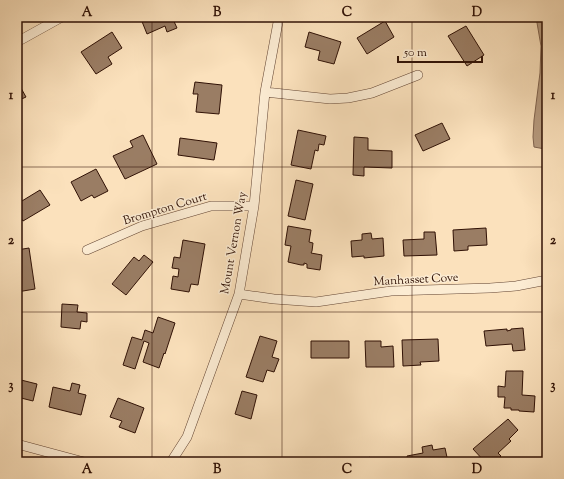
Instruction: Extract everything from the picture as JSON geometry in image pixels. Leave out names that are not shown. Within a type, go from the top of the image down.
[{"type":"street","points":[[17,42],[62,17]]},
{"type":"street","name":"Mount Vernon Way","points":[[171,462],[186,437],[239,294],[254,206],[265,92],[279,17]]},
{"type":"street","points":[[265,92],[330,99],[348,98],[372,93],[418,75]]},
{"type":"street","name":"Brompton Court","points":[[87,250],[142,226],[211,206],[254,206]]},
{"type":"street","name":"Manhasset Cove","points":[[239,294],[274,299],[316,302],[391,290],[490,288],[516,286],[547,280]]},
{"type":"street","points":[[17,444],[84,462]]},
{"type":"shaded area","points":[[536,17],[547,17],[547,148],[545,149],[534,147],[533,137],[540,73],[541,46]]},
{"type":"building","points":[[145,17],[172,17],[177,28],[167,32],[165,26],[147,34],[141,19]]},
{"type":"building","points":[[385,21],[394,37],[367,54],[357,38]]},
{"type":"building","points":[[466,26],[484,55],[467,66],[448,36]]},
{"type":"building","points":[[112,32],[122,48],[108,57],[112,64],[96,74],[81,52]]},
{"type":"building","points":[[309,32],[341,42],[334,64],[318,60],[320,51],[305,47]]},
{"type":"building","points":[[17,81],[26,97],[17,101]]},
{"type":"building","points":[[195,82],[222,85],[219,114],[196,112],[198,94],[193,94]]},
{"type":"building","points":[[442,123],[450,139],[423,151],[415,135]]},
{"type":"building","points":[[298,130],[326,136],[324,145],[319,144],[318,151],[315,150],[311,169],[291,165]]},
{"type":"building","points":[[143,135],[157,164],[125,179],[113,156],[133,147],[130,141]]},
{"type":"building","points":[[354,137],[368,138],[368,150],[392,151],[392,168],[364,167],[364,176],[353,175]]},
{"type":"building","points":[[180,138],[217,143],[214,160],[178,155]]},
{"type":"building","points":[[96,169],[108,191],[94,198],[92,195],[81,201],[71,182]]},
{"type":"building","points":[[296,180],[313,184],[305,220],[288,216]]},
{"type":"building","points":[[40,190],[50,205],[23,221],[17,212],[17,204]]},
{"type":"building","points":[[288,226],[311,230],[309,242],[313,243],[311,253],[322,255],[320,270],[307,268],[307,264],[304,263],[304,265],[301,265],[288,262],[291,246],[285,245]]},
{"type":"building","points":[[486,228],[487,245],[468,246],[468,250],[454,251],[453,230]]},
{"type":"building","points":[[424,232],[435,232],[437,255],[404,256],[403,240],[424,239]]},
{"type":"building","points":[[371,233],[372,239],[383,238],[384,256],[364,258],[364,256],[352,257],[351,241],[362,240],[362,234]]},
{"type":"building","points":[[183,240],[205,244],[198,285],[191,284],[189,292],[171,289],[173,276],[178,277],[179,269],[172,268],[174,257],[180,258]]},
{"type":"building","points":[[29,248],[35,289],[17,292],[17,250]]},
{"type":"building","points":[[144,255],[153,262],[126,295],[112,284],[134,257],[139,261]]},
{"type":"building","points":[[62,304],[78,305],[77,312],[87,313],[87,322],[81,321],[80,329],[61,327]]},
{"type":"building","points":[[158,317],[175,323],[159,368],[143,362],[149,343],[144,341],[135,369],[123,365],[132,337],[142,340],[145,330],[153,333]]},
{"type":"building","points":[[523,328],[525,350],[513,351],[512,344],[486,346],[484,331],[507,329],[507,331],[511,329]]},
{"type":"building","points":[[260,336],[277,341],[272,357],[279,359],[274,372],[267,370],[263,382],[246,377]]},
{"type":"building","points":[[438,339],[439,361],[420,362],[421,365],[403,366],[402,340]]},
{"type":"building","points":[[311,341],[349,341],[349,358],[311,358]]},
{"type":"building","points":[[365,341],[381,341],[381,347],[393,346],[394,367],[366,367]]},
{"type":"building","points":[[506,371],[523,371],[522,395],[535,396],[534,412],[504,408],[505,397],[498,397],[498,386],[505,387]]},
{"type":"building","points":[[17,379],[37,384],[33,401],[17,397]]},
{"type":"building","points":[[72,383],[80,385],[78,393],[86,395],[81,415],[49,407],[53,387],[70,391]]},
{"type":"building","points":[[242,391],[257,395],[251,419],[235,414]]},
{"type":"building","points":[[118,398],[144,408],[135,433],[119,427],[122,421],[110,417]]},
{"type":"building","points":[[508,419],[518,430],[509,439],[511,441],[498,453],[501,456],[495,462],[485,462],[473,449]]},
{"type":"building","points":[[432,445],[433,450],[445,448],[448,462],[408,462],[407,456],[423,453],[422,447]]},
{"type":"building","points":[[370,457],[373,462],[362,462]]}]
